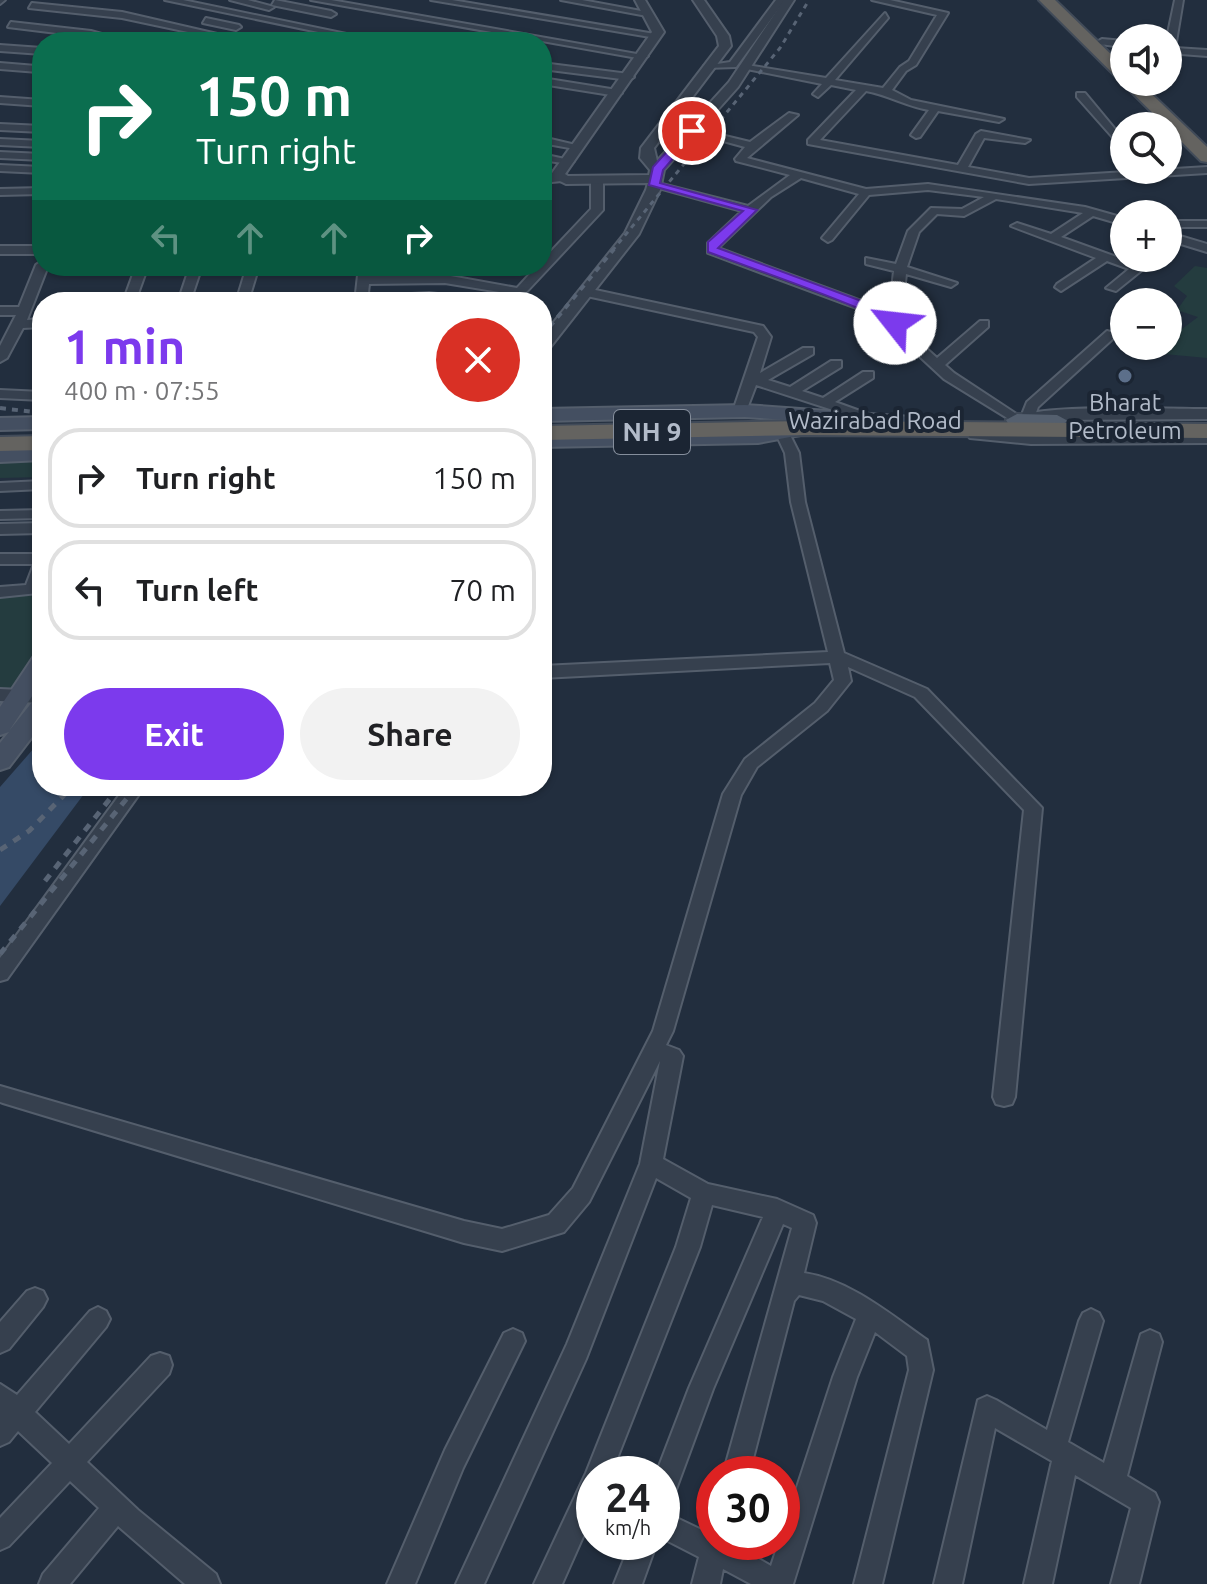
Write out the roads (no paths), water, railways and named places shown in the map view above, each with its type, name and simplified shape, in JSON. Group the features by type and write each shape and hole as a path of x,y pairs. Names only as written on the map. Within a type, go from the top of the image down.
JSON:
{"highway":[{"path":"1046,0 1110,62"},
{"path":"1058,0 1110,50"},
{"path":"1144,96 1207,157"},
{"path":"1158,96 1207,143"},
{"name":"NH 9","path":"1057,421 1207,421"},
{"name":"Wazirabad Road","path":"552,423 770,425 955,432"},
{"name":"Wazirabad Road","path":"552,433 770,425 1021,423"},
{"name":"NH 9","path":"955,432 1021,423 1207,431"},
{"path":"0,433 32,432"},
{"path":"0,444 32,443"}],"main road":[{"path":"552,415 770,425"},
{"path":"552,440 770,425 882,421 912,423"},
{"name":"NH 9","path":"1021,423 1057,421"},
{"path":"0,424 32,423"},
{"path":"0,456 32,454"},
{"path":"0,726 26,698"},
{"path":"0,761 26,698"}],"street":[{"path":"61,0 129,4 236,27"},
{"path":"169,0 329,32"},
{"path":"234,0 275,3 388,25"},
{"path":"315,0 479,32"},
{"path":"377,0 550,30 646,30"},
{"path":"435,0 646,30"},
{"path":"498,0 646,30"},
{"path":"565,0 580,1 646,30"},
{"path":"624,0 646,30"},
{"path":"655,178 647,158 648,148 725,42 698,0"},
{"path":"766,0 761,9 770,15"},
{"path":"709,66 733,65 781,0"},
{"path":"552,334 632,234 655,178 747,68 789,0"},
{"path":"876,0 943,15 930,30 913,63 903,69 885,92"},
{"path":"1174,24 1179,0"},
{"path":"550,30 580,1"},
{"path":"0,36 35,3 122,15 189,32"},
{"path":"228,32 275,3"},
{"path":"21,16 98,22 144,32"},
{"path":"818,94 885,16"},
{"path":"11,25 73,32"},
{"path":"552,42 646,30"},
{"path":"558,179 557,174 569,161 575,146 629,77 646,30"},
{"path":"0,36 32,39"},
{"path":"1102,42 1110,43"},
{"path":"0,48 32,50"},
{"path":"1182,51 1207,53"},
{"path":"0,57 32,62"},
{"path":"0,66 32,69"},
{"path":"552,67 629,77"},
{"path":"747,68 885,92 902,102 999,119"},
{"path":"0,76 32,77"},
{"path":"552,83 617,93"},
{"path":"0,88 32,90"},
{"path":"863,88 812,142 1029,181 1110,174"},
{"path":"1081,95 1110,130"},
{"path":"0,100 32,102"},
{"path":"916,135 935,108"},
{"path":"0,112 32,114"},
{"path":"793,115 740,159 866,192 928,187 996,195 1110,218"},
{"path":"0,127 32,129"},
{"path":"692,131 752,146"},
{"path":"961,170 981,134 1025,140"},
{"path":"0,142 32,144"},
{"path":"552,142 575,146"},
{"path":"0,155 32,157"},
{"path":"552,158 569,161"},
{"path":"0,168 32,170"},
{"path":"1182,171 1207,170"},
{"path":"798,175 751,210 712,245 712,250 879,312 895,323 937,365 1021,423 1032,405 1110,336"},
{"path":"552,179 655,178 751,210"},
{"path":"552,258 597,210 599,181"},
{"path":"0,192 32,191"},
{"path":"828,238 866,192"},
{"path":"895,323 901,268 917,226 931,211 964,213 996,195"},
{"path":"1052,238 1092,212"},
{"path":"1182,224 1207,224"},
{"path":"1017,226 1110,259"},
{"path":"1182,241 1207,248"},
{"path":"0,250 32,250"},
{"path":"1061,287 1105,257"},
{"path":"870,261 951,283"},
{"path":"1112,288 1132,272"},
{"path":"0,358 38,276"},
{"path":"362,292 364,276"},
{"path":"520,292 535,276"},
{"path":"364,280 454,279 498,292"},
{"path":"3,1094 464,1232 502,1240 556,1224 581,1195 663,1031 732,794 751,763 821,707 843,681 798,502 792,453 770,425 754,380 765,337 758,329 586,292"},
{"path":"0,311 19,322 32,323"},
{"path":"0,331 19,322"},
{"path":"937,365 984,324"},
{"path":"754,380 808,351"},
{"path":"791,392 836,364"},
{"path":"824,403 868,375"},
{"path":"754,380 882,421"},
{"path":"0,394 32,396"},
{"name":"Wazirabad Road","path":"1021,423 1052,415 1207,414"},
{"name":"Wazirabad Road","path":"955,432 1031,439 1207,438"},
{"path":"0,487 32,485"},
{"path":"0,515 32,514"},
{"path":"0,529 32,528"},
{"path":"0,559 32,560"},
{"path":"0,592 32,589"},
{"path":"552,671 839,657 921,693 1033,808 1004,1097"},
{"path":"0,973 129,796"},
{"path":"470,1584 583,1337 651,1164 672,1056 653,1050"},
{"path":"651,1164 704,1193 777,1210 805,1223 741,1456"},
{"path":"605,1456 688,1247 704,1193"},
{"path":"676,1456 701,1388 777,1210"},
{"path":"788,1288 794,1283 817,1286 869,1315 918,1349 922,1359 868,1584"},
{"path":"0,1341 35,1299"},
{"path":"739,1560 779,1584 845,1377 869,1315"},
{"path":"0,1433 9,1405 98,1319"},
{"path":"1038,1584 1060,1451 1091,1321"},
{"path":"401,1584 454,1459 513,1341"},
{"path":"1112,1482 1150,1342"},
{"path":"0,1537 160,1365"},
{"path":"9,1405 117,1507 206,1584"},
{"path":"948,1584 987,1409 1146,1502 1125,1584"},
{"path":"62,1581 117,1507"},
{"path":"548,1584 576,1522"},
{"path":"628,1584 637,1560"},
{"path":"706,1584 712,1560"}],"water":[{"path":"32,750 32,796 82,796 0,906 0,787"}],"railway":[{"path":"612,251 780,48 809,0"},
{"path":"552,324 614,249"},
{"path":"0,408 32,412"},
{"path":"0,850 29,831 63,796"},
{"path":"45,881 112,796"},
{"path":"0,954 129,796"}],"place":[{"name":"Bharat Petroleum","path":"1125,376"}]}
